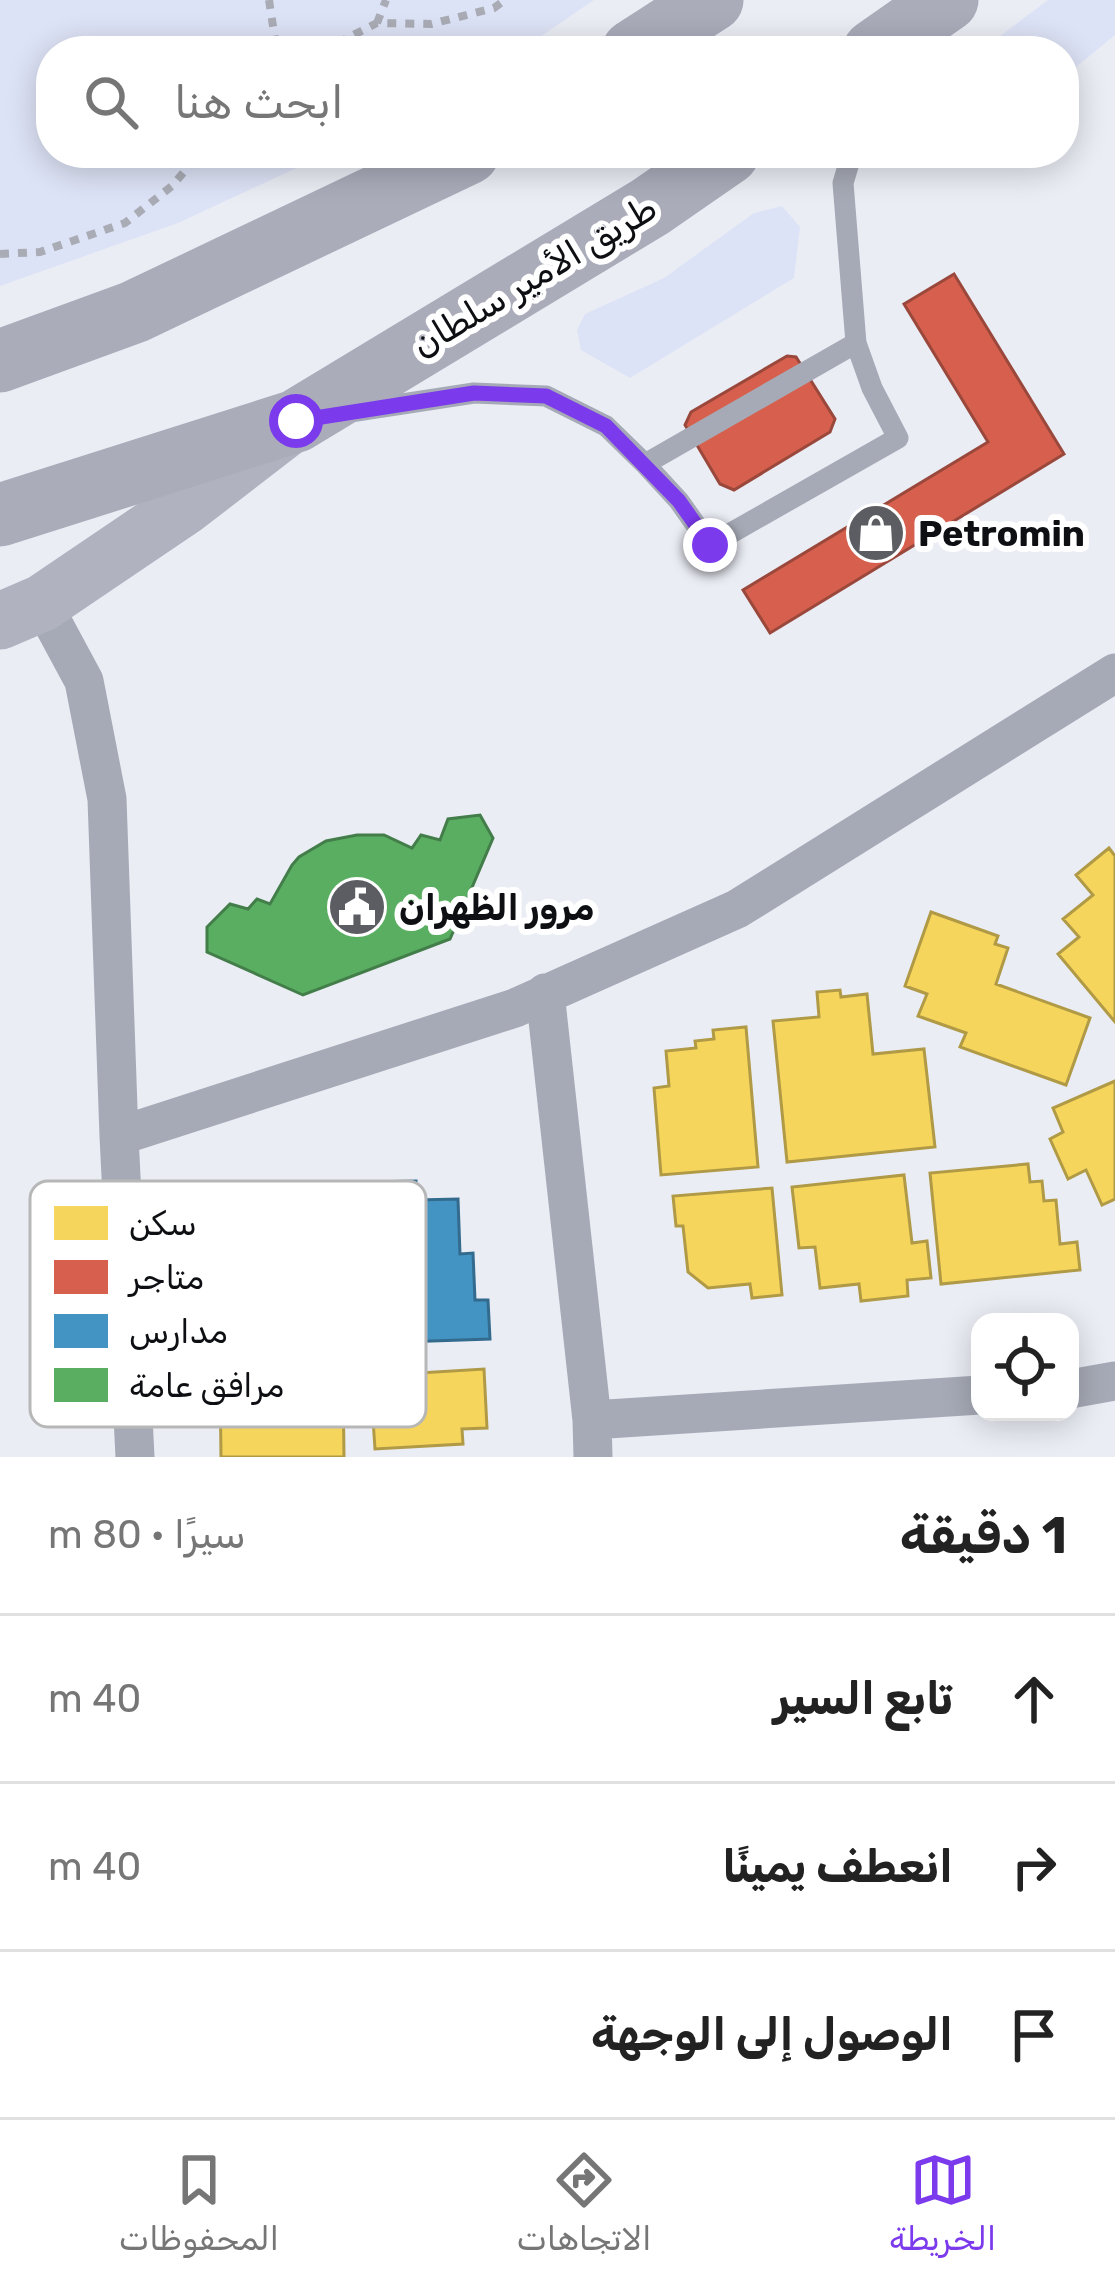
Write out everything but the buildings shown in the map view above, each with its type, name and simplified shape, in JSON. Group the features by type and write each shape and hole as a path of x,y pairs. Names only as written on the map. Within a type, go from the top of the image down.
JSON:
{"main road":[{"path":"656,36 712,0"},
{"path":"897,36 947,0"},
{"path":"0,362 134,311 436,168"},
{"name":"طريق الأمير سلطان","path":"0,514 296,421 650,207 706,168"}],"street":[{"path":"121,1181 107,799 84,681 21,612 184,507 296,421"},
{"path":"119,1136 515,1008 737,909 1115,674"},
{"path":"545,993 592,1438 971,1396"},
{"path":"1079,1388 1115,1382"},
{"path":"134,1427 135,1457"}],"lane":[{"path":"296,421 474,393 546,396 606,426 679,501 710,545 898,439 856,344 843,184 848,168"},
{"path":"645,464 856,344"}],"path":[{"path":"269,0 275,36"},
{"path":"377,23 386,0"},
{"path":"351,36 377,23 431,24 494,8 505,0"},
{"path":"0,254 40,252 125,223 172,186 185,168"}],"shaded area":[{"path":"0,0 594,0 541,36 36,36 36,168 297,168 178,223 0,286"},
{"path":"1048,0 1115,0 1115,35 1079,65 1079,36 1000,36"},
{"path":"782,206 800,227 794,278 630,378 581,350 577,330 585,314 664,278 754,213"}],"place":[{"name":"Petromin","path":"876,533"},
{"name":"مرور الظهران","path":"357,907"}],"route":[{"path":"296,421 474,393 546,396 606,426 679,501 710,545"}]}
